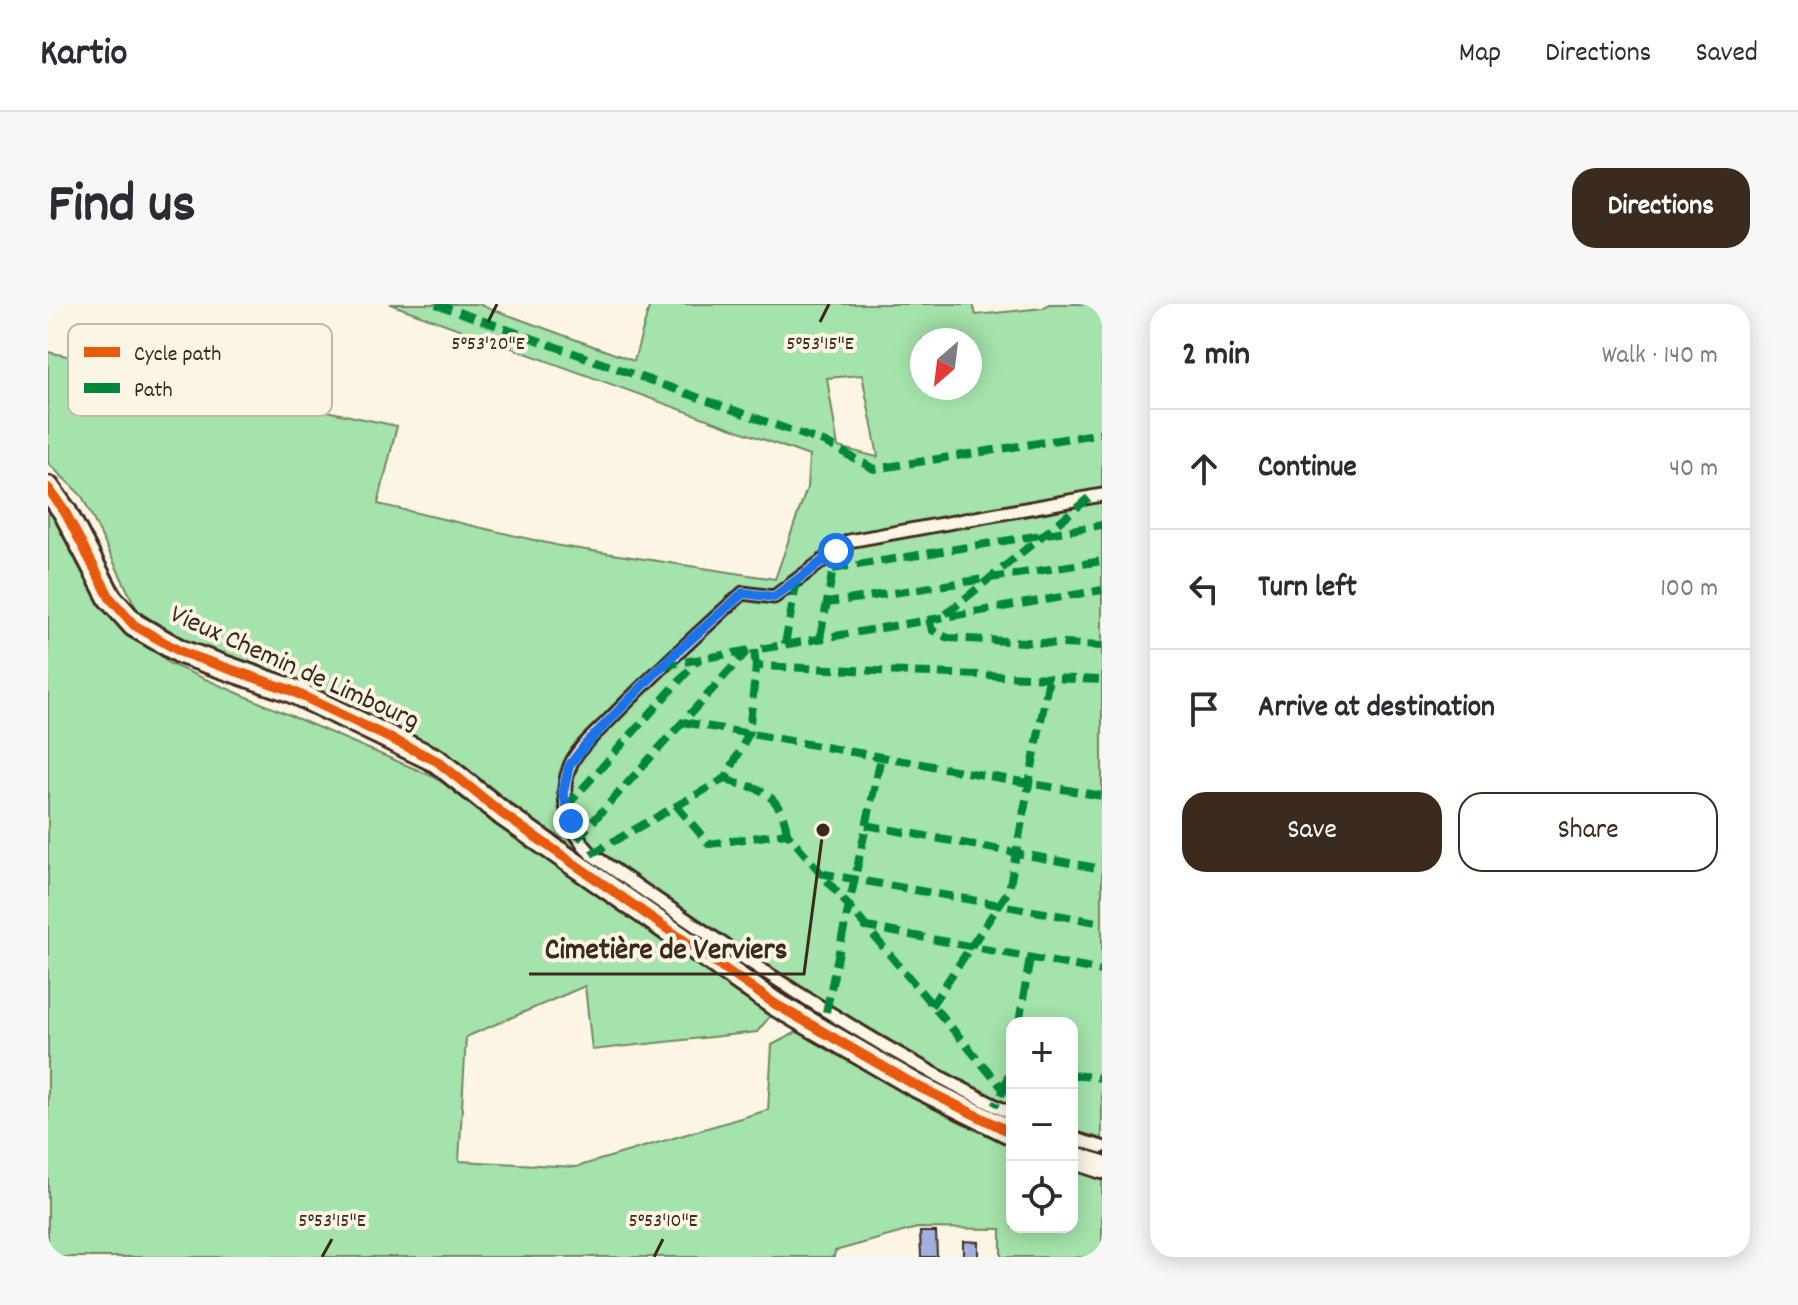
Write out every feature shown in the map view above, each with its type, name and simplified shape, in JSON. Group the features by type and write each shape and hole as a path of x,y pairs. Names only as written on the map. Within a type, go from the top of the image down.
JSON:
{"street":[{"name":"Vieux Chemin de Limbourg","path":"48,488 110,598 134,625 181,652 290,690 437,761 504,815 775,1004 915,1085 1006,1130"},
{"path":"1078,1159 1102,1167"}],"lane":[{"path":"1006,1111 917,1067 778,984 591,854 577,839 563,793 569,766 586,744 670,658 743,593 774,597 849,541 1102,495"},
{"path":"1078,1140 1102,1147"}],"green space":[{"path":"390,304 478,304 634,361 650,304 973,304 976,315 1043,308 1049,304 1102,304 1102,1159 1078,1151 1078,1017 1006,1017 1006,1121 917,1075 774,993 573,853 440,747 191,647 137,610 82,496 48,463 48,352 68,356 68,416 332,416 332,412 397,426 378,504 560,546 775,579 807,488 809,456","holes":["862,375 877,457 838,447 827,378"]},
{"path":"48,483 118,616 170,664 434,777 529,839 677,953 772,1014 757,1032 592,1050 585,986 466,1037 459,1161 576,1167 768,1110 772,1045 803,1029 1006,1138 1006,1233 1078,1233 1078,1168 1102,1176 1102,1257 1001,1257 1001,1229 917,1228 835,1251 834,1257 48,1257"}],"building":[{"path":"920,1232 936,1232 937,1257 921,1257"},
{"path":"963,1241 978,1242 978,1257 963,1257"}],"marked path":[{"path":"436,304 826,443 874,469 1102,433"},
{"path":"946,614 1090,497"},
{"path":"833,569 1102,525"},
{"path":"836,551 827,603 1102,561"},
{"path":"785,644 797,580"},
{"path":"756,666 754,650 1102,590"},
{"path":"820,637 827,603"},
{"path":"929,619 932,630 948,638 1102,646"},
{"path":"662,666 750,650"},
{"path":"577,839 747,651"},
{"path":"566,807 698,660"},
{"path":"591,854 726,778 749,733 756,666 1102,680"},
{"path":"931,1006 1009,890 1049,678"},
{"path":"683,722 1102,796"},
{"path":"826,1012 881,757"},
{"path":"726,778 771,797 780,810 787,833"},
{"path":"676,805 709,844 787,833 1004,1090 995,1106"},
{"path":"866,825 1102,869"},
{"path":"819,873 1102,923"},
{"path":"862,926 1102,971"},
{"path":"1020,1017 1030,958"},
{"path":"1078,1076 1102,1078"},
{"path":"1004,1090 1006,1082"}],"cycle path":[{"path":"48,488 65,512 110,598 134,625 181,652 290,690 437,761 504,815 775,1004 915,1085 1006,1130"}],"place":[{"name":"Cimetière de Verviers","path":"823,830"}],"route":[{"path":"571,821 563,793 569,766 586,744 670,658 743,593 774,597 836,551"}]}
